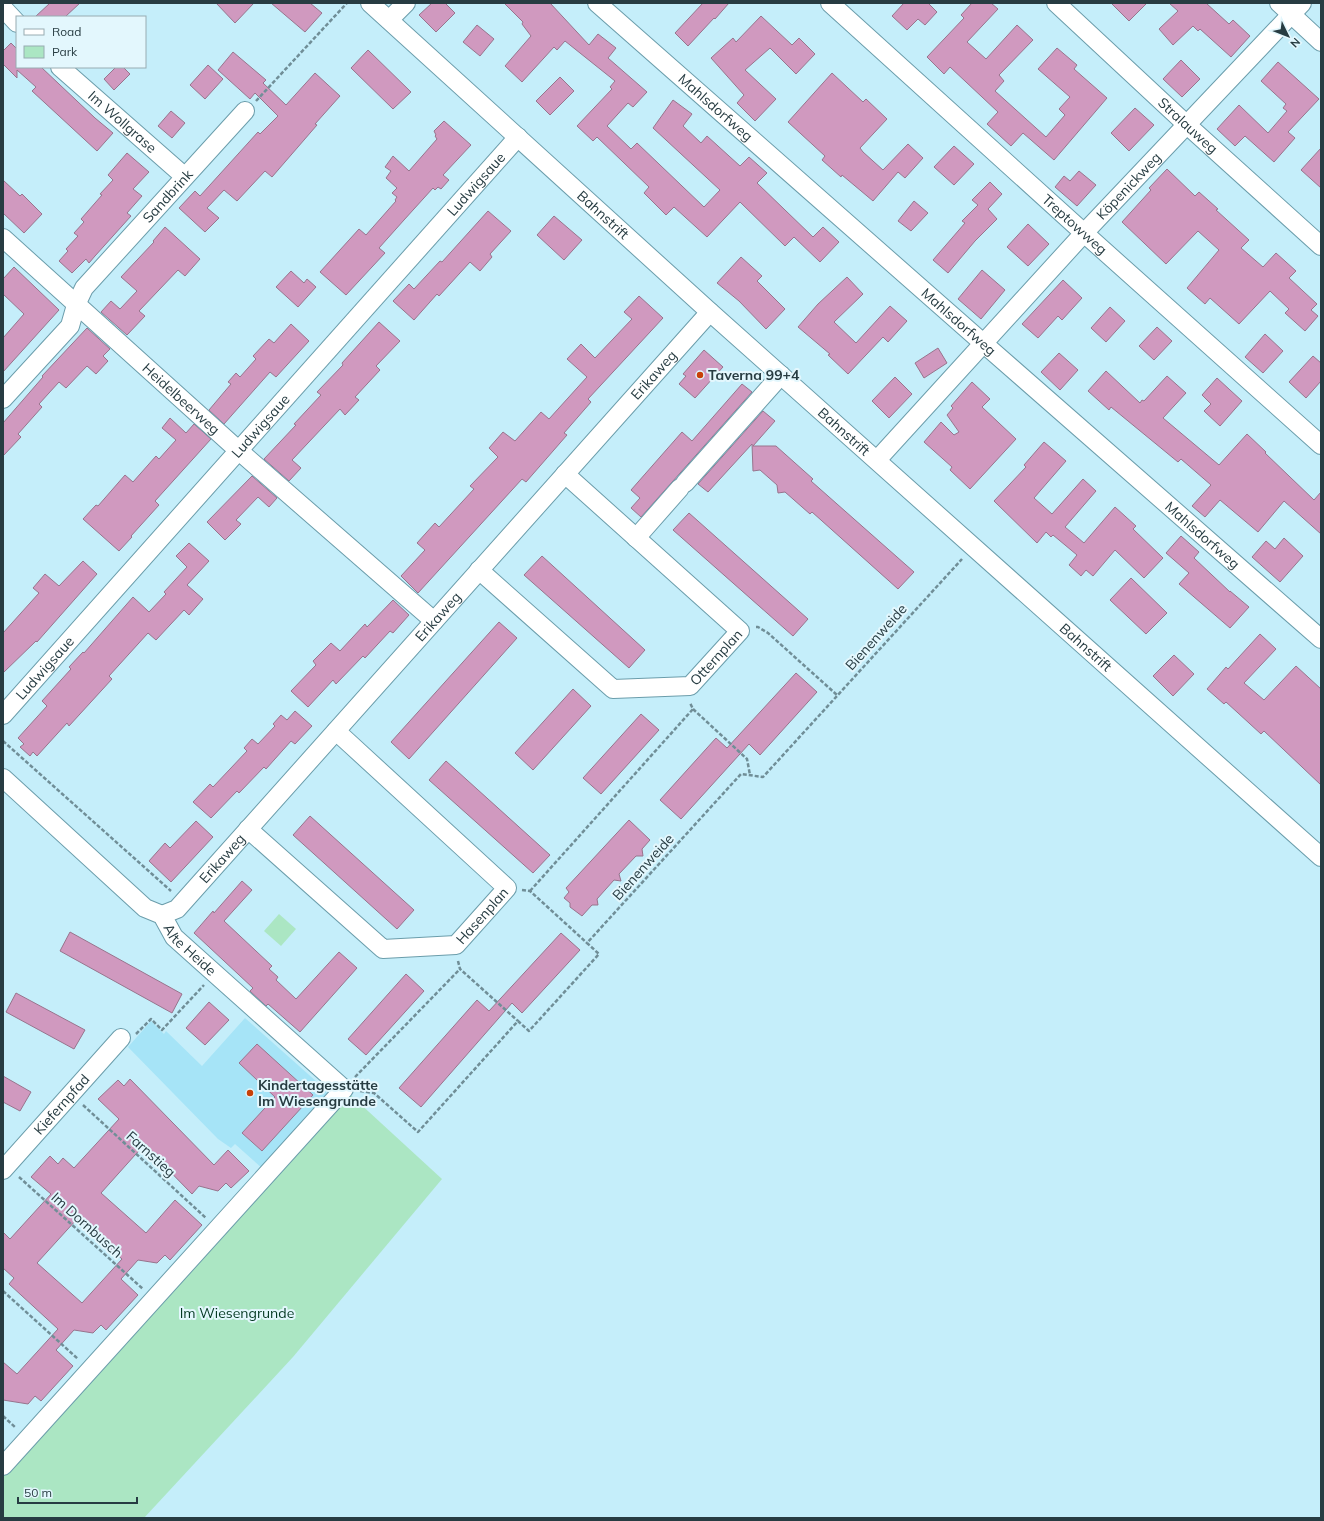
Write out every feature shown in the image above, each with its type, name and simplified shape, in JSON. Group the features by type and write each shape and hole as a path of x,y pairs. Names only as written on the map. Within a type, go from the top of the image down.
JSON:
{"street":[{"name":"Bahnstrift","path":"370,3 710,312 1321,857"},
{"path":"388,20 406,3"},
{"name":"Mahlsdorfweg","path":"597,3 1321,638"},
{"name":"Treptowweg","path":"830,3 1321,445"},
{"name":"Stralauweg","path":"1056,3 1186,124 1321,246"},
{"path":"1291,7 1321,42"},
{"name":"Köpenickweg","path":"877,460 1084,233 1186,124 1291,7"},
{"path":"3,8 16,22"},
{"name":"Im Wollgrase","path":"61,68 184,176"},
{"name":"Sandbrink","path":"3,399 70,326 76,305 84,288 184,176 245,111"},
{"name":"Ludwigsaue","path":"3,715 518,137"},
{"name":"Heidelbeerweg","path":"3,238 238,450 434,621"},
{"name":"Erikaweg","path":"162,915 177,909 710,312"},
{"path":"636,538 781,375"},
{"name":"Otternplan","path":"479,570 613,689 690,686 740,631 565,474"},
{"name":"Hasenplan","path":"248,829 383,949 456,945 507,888 336,731"},
{"name":"Alte Heide","path":"3,778 145,908 162,915 174,937 344,1089"},
{"name":"Kiefernpfad","path":"5,1168 121,1038"},
{"path":"3,1466 344,1089"}],"path":[{"path":"245,111 256,102 346,3"},
{"name":"Bienenweide","path":"587,943 741,774 762,777 973,547"},
{"path":"740,631 758,627 768,632 837,695"},
{"path":"680,687 693,709 747,758 750,776"},
{"path":"530,891 693,709"},
{"path":"3,741 183,902"},
{"path":"456,945 460,969 529,1031 600,954 530,891 507,888"},
{"path":"344,1089 460,969"},
{"path":"121,1038 127,1044 151,1019 162,1030 214,973"},
{"path":"344,1089 374,1093 418,1132 518,1021"},
{"name":"Farnstieg","path":"71,1094 217,1228"},
{"name":"Im Dornbusch","path":"5,1168 154,1300"},
{"path":"3,1292 90,1370"}],"shaded area":[{"name":"Kindertagesstätte Im Wiesengrunde","path":"245,1018 326,1090 327,1095 263,1169 235,1144 231,1148 218,1139 128,1047 151,1021 164,1034 166,1031 202,1066"}],"green space":[{"path":"279,914 296,929 281,946 264,931"},
{"name":"Im Wiesengrunde","path":"344,1089 442,1179 293,1357 144,1518 3,1518 3,1466"}],"building":[{"path":"50,3 80,3 66,16 36,16"},
{"path":"216,3 254,3 235,23"},
{"path":"271,3 310,3 322,13 305,32"},
{"path":"432,3 445,3 455,13 436,32 419,15"},
{"path":"504,3 550,3 589,45 598,34 616,48 608,58 647,92 633,107 628,103 607,126 631,149 637,143 704,207 720,190 653,128 673,100 692,114 683,126 701,143 707,136 740,166 749,157 767,173 757,183 813,237 823,227 839,242 820,262 794,237 785,246 740,202 707,237 674,207 666,215 644,193 649,187 597,137 593,141 577,126 612,89 610,87 615,81 565,41 557,50 554,47 522,82 505,66 531,36 522,24 523,22"},
{"path":"703,3 729,3 688,46 675,33"},
{"path":"904,3 928,3 937,12 925,25 918,19 907,30 892,16"},
{"path":"972,3 991,3 998,9 967,42 986,59 1017,25 1033,40 999,75 1004,81 995,91 1046,137 1065,115 1059,109 1070,97 1038,69 1057,48 1077,65 1074,69 1107,98 1054,160 1023,133 1011,146 987,124 998,112 950,67 944,74 927,57 964,18 961,15"},
{"path":"1111,3 1147,3 1129,21"},
{"path":"1169,3 1206,3 1229,24 1233,20 1250,36 1231,57 1200,29 1198,31 1193,26 1173,45 1159,29 1178,11"},
{"path":"761,16 792,45 799,38 815,54 796,74 770,48 745,70 776,99 755,121 737,103 744,95 711,58 733,38 736,42"},
{"path":"477,25 494,39 480,56 463,42"},
{"path":"11,43 16,48 16,68 42,68 113,133 97,151 32,91 36,87 17,70 17,78 3,64 3,51"},
{"path":"368,50 411,92 393,109 351,68"},
{"path":"233,52 266,80 263,83 286,105 315,73 340,96 272,177 265,171 237,201 224,190 207,208 219,218 205,232 179,208 195,191 200,196 258,132 260,134 278,116 255,93 250,99 218,70"},
{"path":"1181,60 1200,79 1182,97 1163,79"},
{"path":"1278,62 1319,99 1288,132 1295,138 1274,162 1245,136 1235,146 1217,129 1239,105 1268,133 1287,111 1283,108 1286,104 1261,81"},
{"path":"208,65 223,79 205,99 190,85"},
{"path":"115,68 124,68 130,74 114,90 104,79"},
{"path":"832,73 863,102 866,99 887,119 860,148 863,152 883,170 908,144 923,158 905,178 898,172 873,201 842,175 841,177 822,160 825,156 788,122"},
{"path":"560,77 574,91 550,115 536,101"},
{"path":"1135,108 1154,125 1129,151 1111,133"},
{"path":"171,111 185,123 172,138 158,126"},
{"path":"444,121 471,145 443,175 449,180 441,189 438,187 435,190 433,188 404,220 379,248 385,253 346,295 320,272 359,229 366,235 396,201 395,200 397,197 392,193 397,188 386,178 391,171 385,167 393,156 409,171 437,139 434,131"},
{"path":"954,146 974,164 954,185 934,167"},
{"path":"1321,148 1321,188 1301,170"},
{"path":"127,153 149,172 133,189 142,196 127,213 131,216 89,263 86,259 72,273 59,261 68,251 66,249 78,236 74,233 84,222 81,219 113,180 108,175"},
{"path":"1167,169 1195,196 1199,192 1218,209 1216,210 1249,240 1241,248 1263,267 1276,253 1296,271 1289,278 1317,304 1311,310 1318,316 1305,331 1285,313 1289,309 1270,291 1239,324 1210,298 1205,304 1187,288 1219,250 1198,231 1166,264 1122,222 1151,190 1149,188"},
{"path":"1079,171 1096,185 1077,206 1055,187 1064,176 1070,181"},
{"path":"3,180 20,196 22,194 42,214 24,233 3,213"},
{"path":"990,182 1002,194 988,209 997,219 975,241 948,273 933,260 965,223 962,221 978,205 972,200"},
{"path":"914,201 928,213 911,231 898,221"},
{"path":"488,211 511,231 490,254 492,257 480,271 470,262 439,296 437,294 414,320 393,301 409,284 414,289 440,261 442,262"},
{"path":"554,216 582,240 564,260 537,235"},
{"path":"1028,224 1049,244 1028,266 1007,247"},
{"path":"165,227 200,259 185,276 178,270 139,311 145,316 127,335 101,312 111,301 120,309 137,291 121,277 154,242 153,241"},
{"path":"741,257 762,276 757,281 785,309 766,329 739,301 717,283"},
{"path":"14,267 59,310 3,372 3,338 24,314 3,294 3,279"},
{"path":"982,270 1005,290 981,319 958,299"},
{"path":"291,271 304,283 307,279 316,287 298,307 276,287"},
{"path":"847,277 863,294 834,322 856,343 890,306 907,321 888,342 883,337 848,374 828,355 830,354 798,327 818,304"},
{"path":"1063,280 1082,298 1062,320 1058,316 1038,338 1022,324"},
{"path":"639,296 663,318 588,399 591,402 564,433 567,435 526,482 522,479 418,593 401,576 425,550 417,543 435,523 439,527 474,489 470,486 498,457 489,448 503,432 515,441 541,412 549,419 587,377 567,359 581,344 595,358 632,319 624,312"},
{"path":"1110,307 1125,321 1106,342 1091,328"},
{"path":"379,322 400,341 376,366 380,370 355,397 359,400 345,415 340,409 292,460 301,468 289,481 264,459 296,425 294,424 321,395 317,392 343,365 342,363"},
{"path":"291,324 309,341 276,377 270,372 224,424 209,410 231,384 228,382 236,373 240,377 256,359 253,356 269,339 274,343"},
{"path":"1157,327 1172,341 1154,360 1139,346"},
{"path":"87,328 110,349 103,356 108,361 96,374 87,366 66,388 59,382 39,404 42,407 18,434 21,437 3,456 3,423 43,377 42,376"},
{"path":"1265,334 1283,351 1263,373 1245,357"},
{"path":"938,348 947,363 924,378 915,363"},
{"name":"Taverna 99+4","path":"704,350 723,367 695,398 679,384 686,376 683,374"},
{"path":"1059,353 1078,370 1060,390 1041,372"},
{"path":"1313,356 1321,363 1321,381 1306,398 1289,382"},
{"path":"1106,371 1140,403 1142,400 1144,401 1167,376 1186,393 1163,418 1219,465 1247,434 1314,500 1321,492 1321,534 1284,501 1258,532 1220,500 1205,517 1192,506 1211,485 1181,459 1178,462 1111,407 1109,410 1088,391"},
{"path":"895,377 912,394 889,418 872,401"},
{"path":"1217,378 1242,401 1220,426 1204,411 1211,404 1202,395"},
{"path":"972,382 990,399 982,407 1016,439 970,489 950,470 952,467 924,442 941,422 954,435 959,432 947,415 953,408 951,406"},
{"path":"742,384 752,392 641,517 631,508 640,498 631,490 682,432 692,441"},
{"path":"763,411 775,421 753,446 776,446 813,479 811,481 914,572 898,589 812,512 810,514 785,492 778,493 777,485 760,470 753,471 752,444 708,492 698,484"},
{"path":"170,418 186,433 194,424 211,439 155,501 159,505 119,551 83,519 96,505 98,506 125,475 133,482 156,456 159,459 176,440 162,428"},
{"path":"1044,442 1066,461 1034,498 1052,514 1083,479 1096,491 1065,527 1084,543 1115,507 1136,526 1133,529 1163,558 1144,578 1115,550 1093,576 1086,570 1081,576 1069,565 1077,555 1053,535 1051,537 1046,532 1037,543 994,501 1026,467 1024,465"},
{"path":"252,476 277,498 269,507 258,497 236,520 241,524 225,540 207,522"},
{"path":"689,513 808,619 793,636 673,530"},
{"path":"1181,536 1199,552 1194,558 1230,592 1249,607 1230,628 1179,584 1189,573 1166,553"},
{"path":"1284,538 1303,556 1280,582 1252,557 1266,541 1275,549"},
{"path":"189,543 209,561 187,585 203,599 189,615 184,610 156,640 148,633 109,676 112,679 69,726 67,723 37,756 33,752 30,756 20,747 24,744 18,738 47,706 42,701 71,669 69,667 83,652 84,653 133,597 149,612 166,594 164,592 187,567 176,556"},
{"path":"542,556 645,650 629,668 524,575"},
{"path":"83,561 97,574 37,642 36,641 3,673 3,633 39,593 33,588 45,574 59,586"},
{"path":"1131,578 1167,613 1146,634 1110,600"},
{"path":"393,600 409,615 393,633 390,631 365,658 363,656 336,684 333,680 308,707 291,691 316,665 313,661 331,643 340,651 365,624 367,627"},
{"path":"499,622 517,638 409,759 391,742"},
{"path":"1260,634 1276,649 1244,683 1264,700 1296,666 1321,689 1321,785 1264,731 1261,734 1226,702 1224,704 1207,689 1226,667 1228,669"},
{"path":"1174,655 1194,674 1173,696 1153,676"},
{"path":"796,673 817,692 760,755 749,744 681,819 660,800 716,738 727,748"},
{"path":"573,689 591,706 533,770 515,753"},
{"path":"295,711 312,726 295,744 291,741 266,769 264,767 239,793 237,791 211,818 193,802 210,784 213,787 247,751 244,748 252,739 258,744 275,726 273,724 281,715 287,720"},
{"path":"641,714 659,730 601,794 583,778"},
{"path":"446,761 550,855 533,873 429,780"},
{"path":"310,816 414,910 397,929 293,835"},
{"path":"629,820 650,840 642,849 643,856 636,856 619,874 621,881 614,880 597,899 598,905 592,905 582,916 570,907 570,903 564,898 569,892 566,888"},
{"path":"196,821 213,837 171,882 149,861 165,843 170,848"},
{"path":"242,881 252,890 224,921 272,966 269,969 278,977 276,980 296,999 339,952 357,968 300,1032 268,1004 266,1006 250,991 253,988 194,933"},
{"path":"70,932 182,994 172,1013 60,951"},
{"path":"561,933 580,950 522,1013 512,1003 421,1107 399,1088 477,1000 489,1011"},
{"path":"406,974 424,991 366,1055 348,1039"},
{"path":"16,993 85,1030 74,1049 6,1012"},
{"path":"209,1002 229,1020 205,1045 186,1028"},
{"path":"257,1044 313,1095 262,1151 242,1133 275,1097 239,1063"},
{"path":"3,1076 31,1092 20,1111 3,1102"},
{"path":"130,1079 214,1165 228,1150 249,1171 231,1188 226,1183 218,1191 199,1186 192,1194 144,1145 101,1193 146,1233 175,1200 202,1225 170,1260 165,1255 157,1263 138,1260 121,1279 138,1295 106,1330 101,1325 93,1333 74,1330 56,1350 73,1366 41,1401 35,1396 28,1404 3,1400 3,1362 17,1374 58,1329 9,1284 14,1278 3,1268 3,1232 10,1239 51,1194 31,1177 50,1156 58,1164 63,1158 74,1168 119,1119 98,1099 118,1080 124,1086","holes":["77,1219 122,1259 82,1303 37,1263"]}],"place":[{"name":"Taverna 99+4","path":"700,375"},
{"name":"Kindertagesstätte Im Wiesengrunde","path":"250,1093"}]}
